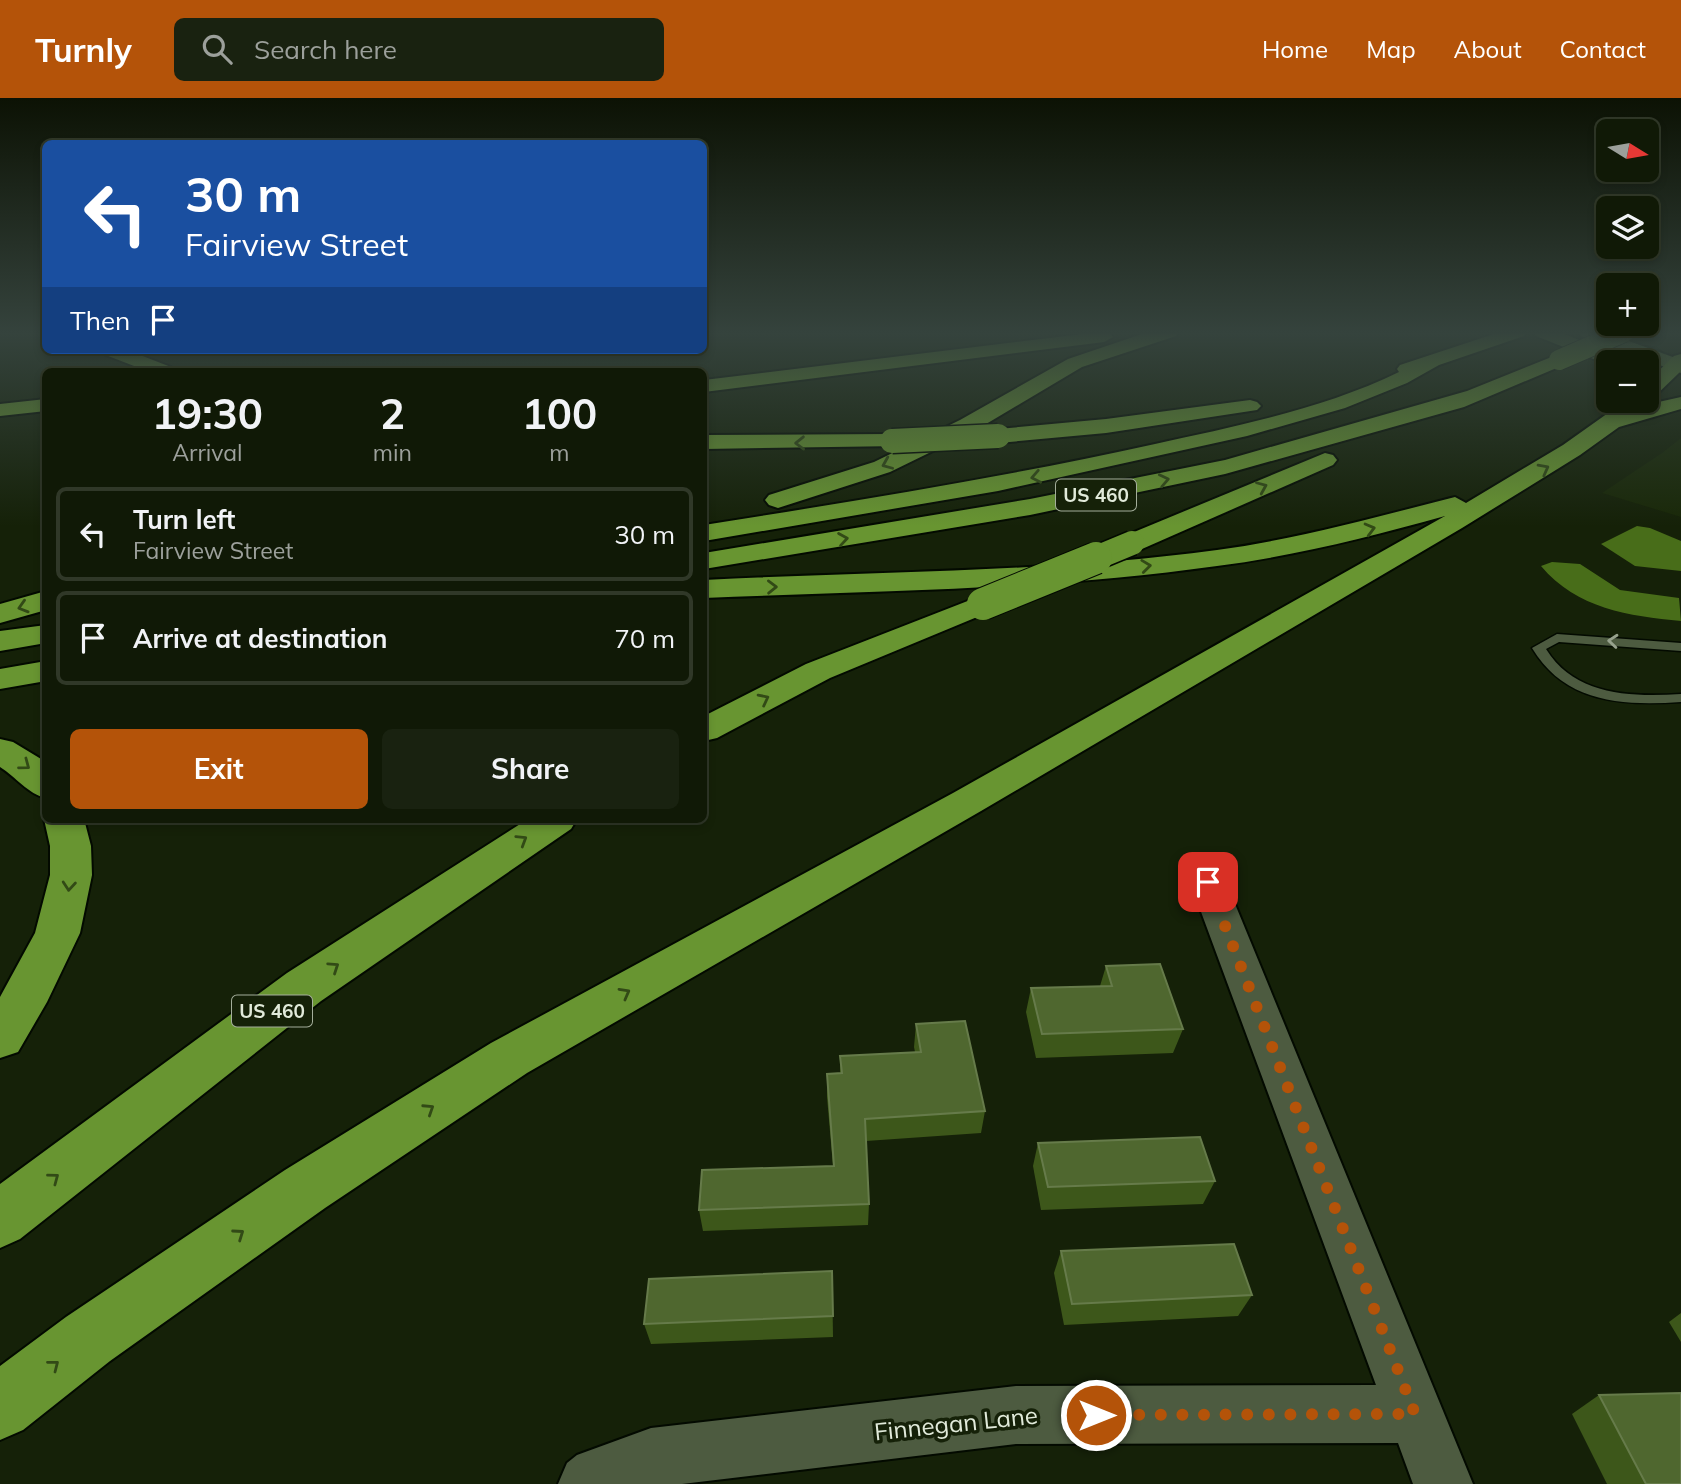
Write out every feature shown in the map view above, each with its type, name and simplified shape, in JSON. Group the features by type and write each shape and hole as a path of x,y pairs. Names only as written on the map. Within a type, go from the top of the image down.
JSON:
{"highway":[{"path":"707,520 827,486 882,467 968,425 1017,397"},
{"path":"707,442 892,441 998,436 1106,426 1264,403 1290,397"},
{"name":"US 460","path":"707,533 996,485 1202,440 1352,397"},
{"name":"US 460","path":"707,560 1105,493 1228,466 1348,434 1471,397"},
{"name":"US 460","path":"707,728 818,671 1132,543 1474,397"},
{"path":"1615,421 1635,418 1661,405 1681,403"},
{"path":"0,410 42,405"},
{"path":"0,1407 88,1339 293,1196 509,1058 967,802 1441,529 1556,462 1624,413"},
{"path":"707,589 976,580 1122,569 1208,559 1367,530 1501,492"},
{"path":"0,614 42,601"},
{"path":"0,641 42,635"},
{"path":"0,679 42,672"},
{"path":"0,750 27,766 42,782"},
{"path":"0,1037 41,969 67,903 72,850 65,823"},
{"name":"US 460","path":"0,1219 304,986 550,823"}],"street":[{"path":"1208,882 1443,1484"},
{"name":"Finnegan Lane","path":"588,1484 597,1476 651,1458 1016,1415 1415,1414"}],"lane":[{"path":"1681,647 1557,638 1539,648 1545,664 1560,677 1586,689 1618,698 1681,698"}],"shaded area":[{"path":"1681,438 1681,517 1602,493 1662,453"},
{"path":"1637,526 1650,528 1681,541 1681,571 1635,566 1601,544"},
{"path":"1552,562 1580,564 1620,590 1679,598 1681,621 1623,613 1587,601 1555,581 1541,566"}],"building":[{"path":"1160,964 1183,1029 1042,1034 1031,988 1112,986 1106,966"},
{"path":"965,1021 985,1111 865,1119 869,1204 699,1210 702,1170 834,1166 827,1074 842,1073 840,1056 921,1052 916,1024"},
{"path":"1200,1137 1215,1181 1048,1187 1038,1143"},
{"path":"1234,1244 1252,1295 1072,1304 1061,1251"},
{"path":"832,1271 833,1316 644,1324 649,1279"},
{"path":"1681,1393 1681,1484 1646,1484 1599,1395"}],"route":[{"path":"1096,1415 1415,1414 1208,882"}]}
